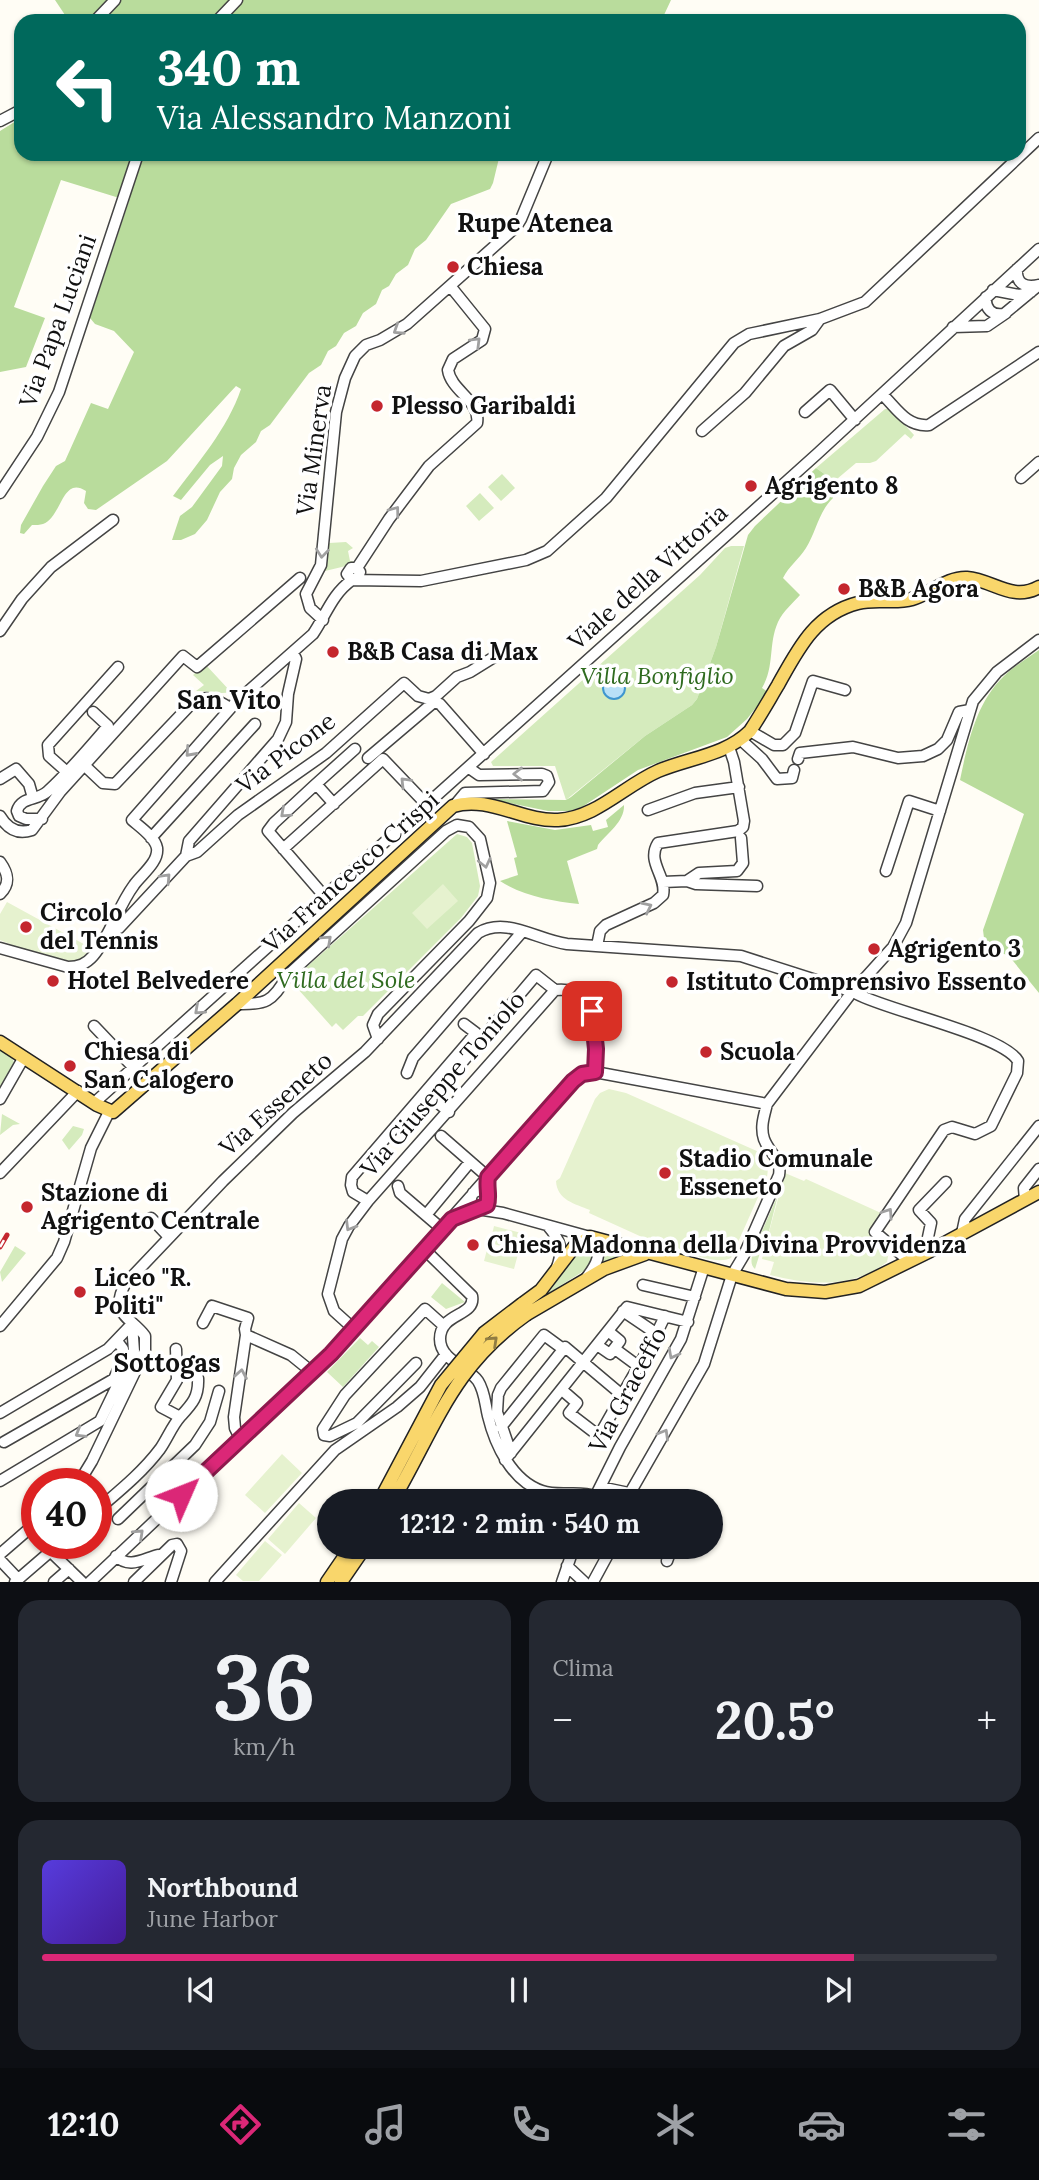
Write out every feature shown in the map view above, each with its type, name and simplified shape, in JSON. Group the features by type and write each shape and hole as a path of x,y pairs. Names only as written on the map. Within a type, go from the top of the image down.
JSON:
{"main road":[{"path":"740,739 805,638 821,622 840,610 864,602 914,599 963,578 1013,593 1027,592 1039,587"},
{"name":"Via Francesco Crispi","path":"109,1112 119,1108 237,1004 447,809 455,805 476,803 540,818 569,819 589,813 623,790 657,772 740,739"},
{"path":"0,1042 109,1112"},
{"path":"399,1489 458,1381 493,1340 525,1309 574,1247 593,1238 786,1289 825,1292 859,1286 1039,1192"},
{"path":"386,1489 441,1385 484,1333 525,1309 630,1257 649,1253"},
{"path":"327,1581 343,1559"},
{"path":"341,1581 357,1559"}],"street":[{"path":"101,14 114,0"},
{"path":"224,14 237,0"},
{"path":"1026,150 1039,138"},
{"name":"Via Papa Luciani","path":"0,493 37,437 59,392 136,161"},
{"name":"Via Minerva","path":"323,620 308,604 306,594 321,565 337,412 348,371 361,349 407,324 516,227 545,161"},
{"path":"354,574 377,580 421,581 526,560 547,551 606,498 734,343 756,332 820,319 854,308 876,294 1015,161"},
{"name":"Viale della Vittoria","path":"94,1103 883,395 1039,249"},
{"path":"1017,269 1016,276 1022,284 1035,289"},
{"path":"0,947 68,967 76,967 92,957 110,932 111,921 133,886 156,857 156,845 132,820 233,705 313,634 337,592 354,574 389,519 429,466 477,423 476,410 451,381 448,370 453,359 482,340 485,329 451,287"},
{"path":"1007,312 1000,315 990,312 986,306 989,293 1019,295 1035,289"},
{"path":"953,327 987,326 1035,289"},
{"path":"702,431 745,393 784,346 812,330 820,319"},
{"path":"883,395 908,421 929,425 1039,352"},
{"path":"805,412 830,390 855,420"},
{"path":"1021,478 1039,462"},
{"path":"0,631 22,599 51,566 114,520"},
{"path":"0,816 9,828 22,832 32,830 60,792 183,656 197,667 300,578"},
{"path":"634,1489 704,1364 732,1275 744,1255 780,1172 780,1162 764,1137 762,1121 767,1104 852,992 893,947 902,932 970,710 982,688 997,672 1039,640"},
{"path":"186,856 189,841 278,739 288,709 288,694 296,659 293,653"},
{"name":"Via Picone","path":"110,932 119,928 186,856 197,852 238,815 326,753 404,682 418,696 429,699 457,677 499,654"},
{"path":"67,772 49,756 48,746 118,667"},
{"path":"740,739 783,745 795,733 813,681 845,690"},
{"path":"85,766 103,783 115,784 193,702 212,698 233,705"},
{"path":"368,758 434,702 440,704 484,754"},
{"path":"740,739 762,759 777,779 792,778 800,753 853,747 898,758 928,754 947,740 960,712 970,710"},
{"path":"42,819 26,819 18,814 19,805 46,793 108,726 93,712"},
{"path":"151,838 255,724"},
{"path":"597,946 600,931 606,925 660,900 665,890 654,861 658,843 741,830 744,821 738,787 740,739"},
{"path":"324,897 268,831 355,749"},
{"path":"283,849 383,759 427,805"},
{"path":"455,805 465,793 543,791 550,782 542,774 479,775 469,768"},
{"path":"0,779 16,769 29,784 33,798"},
{"path":"316,785 334,804"},
{"path":"648,810 687,795 738,787"},
{"path":"886,871 908,801 940,811"},
{"path":"237,1004 257,1005 270,999 287,976 446,831 457,825 469,827 480,839 490,883 487,898 469,921 378,1014 373,1025 378,1039"},
{"path":"687,881 699,873 739,870 743,863 741,838"},
{"path":"0,862 8,877 7,885 0,894"},
{"path":"663,882 757,886"},
{"name":"Via Esseneto","path":"88,1468 145,1351 145,1336 123,1314 120,1301 123,1287 293,1113 378,1039 478,933 499,926 557,942 741,956 951,1026 1007,1049 1018,1061 1017,1073 992,1126 975,1134 952,1127 944,1130 874,1232 909,1261"},
{"path":"407,1073 412,1058 523,932"},
{"name":"Via Giuseppe Toniolo","path":"355,1330 334,1311 328,1294 342,1239 353,1220 449,1112 555,989 536,975 432,1098 449,1112"},
{"path":"555,989 573,990 583,996 590,1005 595,1034 595,1072"},
{"path":"369,1201 353,1192 352,1177 476,1033 464,1024"},
{"path":"94,1026 134,1068"},
{"path":"484,1036 501,1051"},
{"path":"0,1099 24,1057"},
{"path":"586,1279 598,1259 599,1252 593,1238 503,1213 478,1209 471,1204 480,1194 488,1177 573,1081 582,1074 595,1072 767,1104"},
{"path":"0,1173 78,1091"},
{"path":"0,1326 61,1251 91,1148 109,1112"},
{"path":"962,1233 965,1219 1039,1126"},
{"path":"441,1136 488,1177"},
{"path":"426,1215 470,1162"},
{"path":"1025,1200 1024,1188 1039,1169"},
{"path":"930,1251 927,1242 931,1223 919,1210 946,1182"},
{"path":"398,1186 400,1193 442,1229"},
{"path":"452,1219 487,1205 480,1194"},
{"path":"480,1194 503,1213"},
{"path":"90,1581 355,1330 442,1229 480,1194"},
{"path":"151,1218 169,1237"},
{"path":"548,1226 558,1238 561,1248 561,1257 555,1272"},
{"path":"425,1250 473,1299 470,1308 451,1318 444,1326 440,1340 446,1354 472,1374 480,1384 498,1448 508,1456"},
{"name":"Via Graceffo","path":"599,1489 671,1359 688,1322 704,1267"},
{"name":"Via Graceffo","path":"643,1285 695,1297"},
{"path":"203,1323 212,1306 248,1318 234,1417 235,1428 241,1440"},
{"path":"416,1363 357,1423 330,1436 324,1435 323,1429 345,1395 425,1309 444,1326"},
{"path":"625,1309 665,1315 688,1322"},
{"path":"508,1456 625,1309"},
{"path":"625,1309 657,1334"},
{"path":"562,1390 577,1403 569,1413 600,1436 665,1315"},
{"path":"0,1413 108,1349 132,1324"},
{"path":"0,1481 100,1421 134,1351 132,1324"},
{"path":"597,1345 610,1354 615,1349 620,1341 608,1331"},
{"path":"246,1335 292,1355 312,1372"},
{"path":"538,1489 519,1475 508,1456 496,1407 501,1388 544,1335 559,1346"},
{"path":"4,1442 114,1379 124,1359 123,1349 117,1341"},
{"path":"502,1427 565,1348 622,1395"},
{"path":"176,1349 177,1380 162,1407 210,1422"},
{"path":"615,1349 638,1366"},
{"path":"215,1581 335,1450 397,1407 419,1387 446,1354"},
{"path":"112,1498 160,1450 194,1400 198,1378"},
{"path":"118,1519 195,1445 210,1422 219,1391"},
{"path":"387,1394 397,1407"},
{"path":"0,1554 21,1536"},
{"path":"134,1581 172,1545 177,1544 181,1549 171,1581"},
{"path":"116,1556 129,1563 161,1555"},
{"path":"0,1560 16,1580 41,1559"},
{"path":"63,1559 82,1581"},
{"path":"562,1581 570,1559"},
{"path":"593,1581 605,1559"},
{"path":"567,1566 584,1581"},
{"path":"54,1581 69,1569"}],"green space":[{"path":"55,0 671,0 664,14 64,14"},
{"path":"14,122 14,161 498,161 490,189 451,204 426,240 415,249 408,265 382,290 376,304 363,313 356,326 344,333 336,346 328,351 321,365 309,373 270,425 261,431 256,442 241,455 232,479 220,492 207,520 195,534 181,540 172,540 180,516 192,507 222,466 223,456 210,465 181,500 173,496 228,418 241,389 236,386 167,461 96,510 88,509 84,503 86,491 72,488 49,520 43,524 32,525 24,534 20,533 21,525 56,466 65,461 91,403 108,409 134,352 114,331 95,324 90,318 129,201 61,180 14,307 45,318 26,367 0,372 0,131"},
{"path":"885,409 890,409 914,435 911,439 905,434 876,461 856,463 837,479 833,480 816,468"},
{"path":"816,468 833,480 833,498 824,509 806,548 783,578 800,595 778,622 769,671 762,688 768,692 747,719 727,737 638,770 582,807 569,811 548,811 489,799 566,800 645,736 692,705 697,699 716,647 748,535"},
{"path":"502,474 515,488 501,501 488,487"},
{"path":"480,493 494,508 479,521 466,506"},
{"path":"346,542 353,548 348,551 350,561 354,561 346,566 325,571 329,543"},
{"name":"Villa Bonfiglio","path":"744,546 716,647 697,699 692,705 645,736 566,800 555,766 493,766 491,762 700,575 725,548"},
{"path":"1039,650 1039,993 1009,956 985,946 983,930 1024,814 960,780 974,724 986,698 1008,672"},
{"path":"205,664 231,692 196,691 204,685 193,675"},
{"path":"624,805 619,822 597,849 567,861 579,904 538,897 500,881 518,875 514,858 517,857 507,821 555,830 591,825 593,831 608,827 606,820"},
{"name":"Villa del Sole","path":"457,834 467,837 472,843 480,886 478,896 461,918 363,1016 358,1016 343,1030 336,1023 332,1027 297,988 293,979"},
{"path":"443,884 458,901 427,929 412,913"},
{"name":"Circolo del Tennis","path":"7,902 91,948 81,959 74,962 0,940 0,914"},
{"path":"0,1049 14,1062 0,1087"},
{"name":"Stadio Comunale Esseneto","path":"609,1089 626,1093 759,1152 764,1157 767,1177 731,1258 704,1258 656,1238 653,1242 589,1213 590,1210 573,1203 560,1193 556,1181 560,1178 595,1099"},
{"path":"2,1114 20,1124 13,1125 0,1135"},
{"path":"73,1126 84,1129 69,1150 62,1140"},
{"path":"785,1173 804,1181 806,1179 881,1213 869,1232 889,1251 887,1262 874,1271 845,1281 800,1281 770,1275 774,1262 762,1259 763,1254 760,1253 763,1243 766,1243"},
{"path":"778,1195 766,1243 763,1243 755,1269 752,1262 754,1249"},
{"path":"494,1226 525,1234 521,1251 490,1243"},
{"path":"585,1244 591,1244 595,1255 587,1269 523,1309 551,1289 567,1263"},
{"path":"15,1246 26,1253 2,1282 0,1272"},
{"path":"488,1246 518,1254 514,1269 484,1261"},
{"path":"601,1246 630,1254 598,1268"},
{"path":"442,1283 465,1302 446,1309 431,1297"},
{"path":"360,1338 368,1345 372,1341 379,1347 343,1387 327,1372"},
{"path":"282,1454 302,1473 265,1513 245,1495"},
{"path":"299,1503 316,1518 285,1554 268,1539"},
{"path":"265,1541 282,1555 259,1581 243,1581 236,1575"}],"water":[{"path":"614,677 622,680 625,688 622,696 614,699 606,696 603,688 606,680"}],"railway":[{"path":"0,1247 7,1235"}],"place":[{"name":"Chiesa","path":"453,267"},
{"name":"Plesso Garibaldi","path":"377,406"},
{"name":"Agrigento 8","path":"751,486"},
{"name":"B&B Agora","path":"844,589"},
{"name":"B&B Casa di Max","path":"333,652"},
{"name":"Circolo del Tennis","path":"26,927"},
{"name":"Agrigento 3","path":"874,949"},
{"name":"Hotel Belvedere","path":"53,981"},
{"name":"Istituto Comprensivo Essento","path":"672,982"},
{"name":"Scuola","path":"706,1052"},
{"name":"Chiesa di San Calogero","path":"70,1066"},
{"name":"Stadio Comunale Esseneto","path":"665,1173"},
{"name":"Stazione di Agrigento Centrale","path":"27,1207"},
{"name":"Chiesa Madonna della Divina Provvidenza","path":"473,1245"},
{"name":"Liceo \"R. Politi\"","path":"80,1292"}],"district":[{"name":"Rupe Atenea","path":"535,223"},
{"name":"San Vito","path":"229,700"},
{"name":"Sottogas","path":"167,1363"}],"route":[{"path":"181,1495 355,1330 452,1219 487,1205 488,1177 577,1077 595,1072 596,1049 592,1011"}]}
